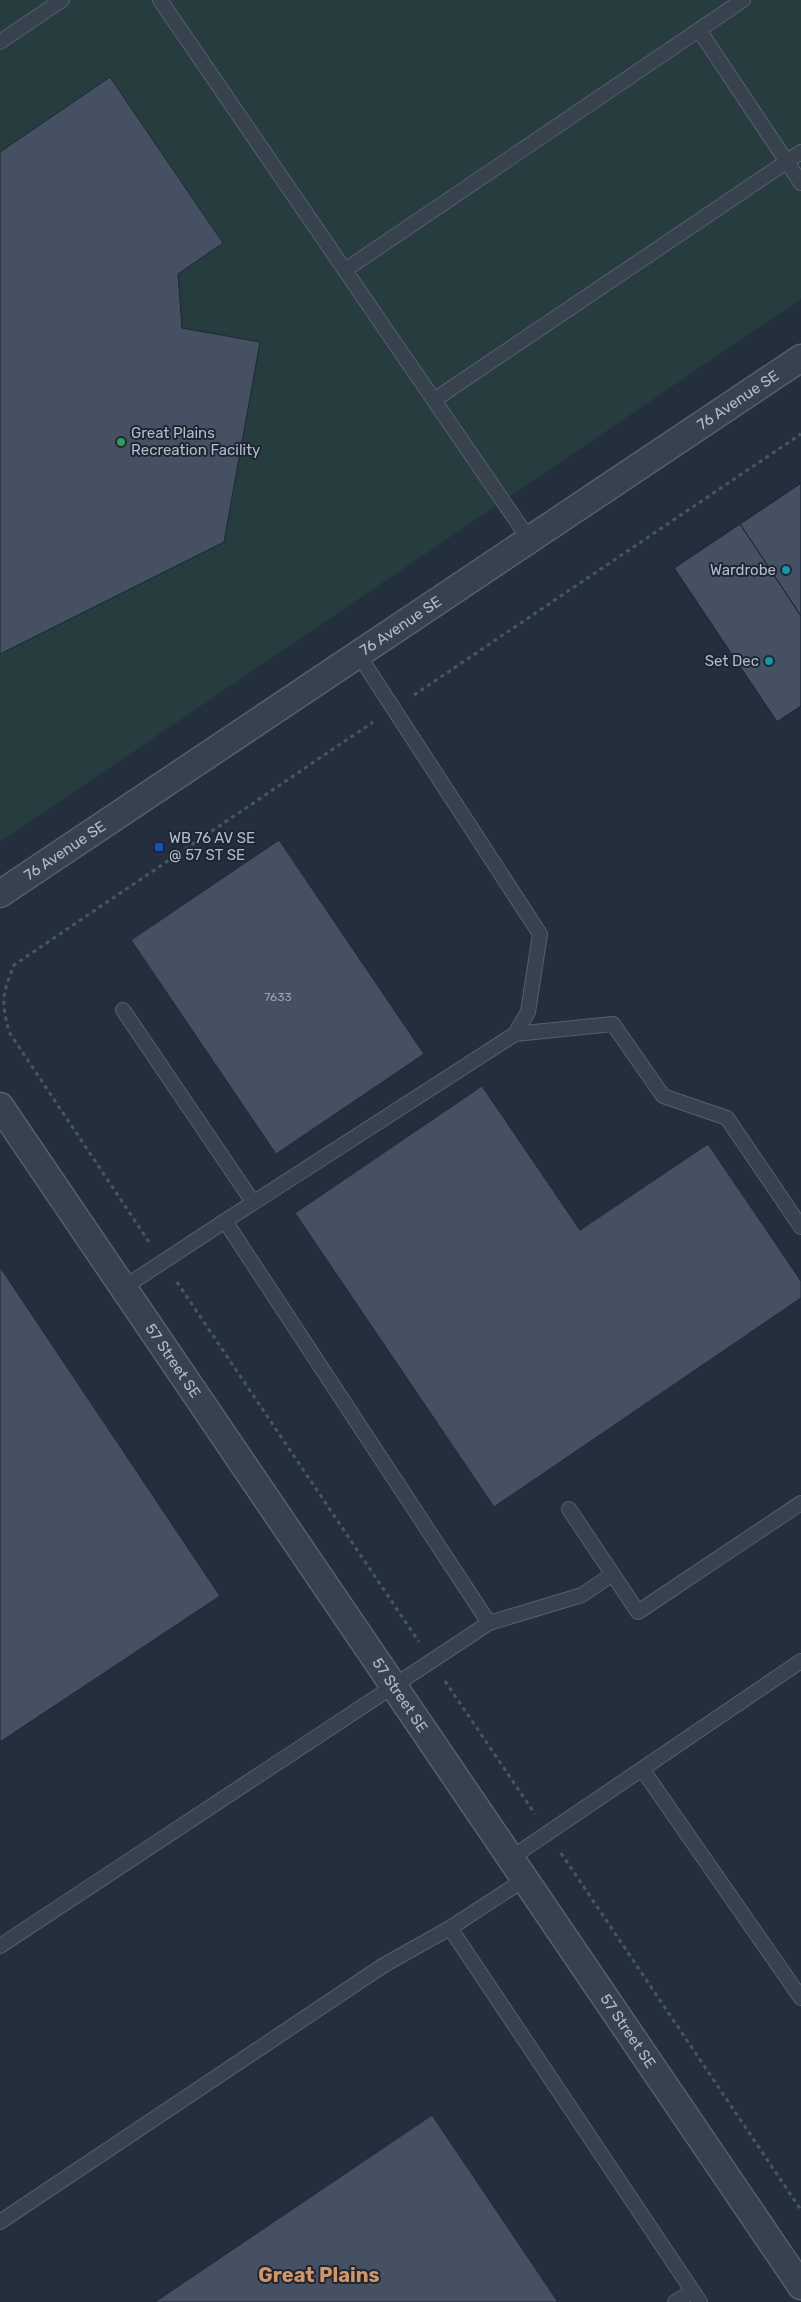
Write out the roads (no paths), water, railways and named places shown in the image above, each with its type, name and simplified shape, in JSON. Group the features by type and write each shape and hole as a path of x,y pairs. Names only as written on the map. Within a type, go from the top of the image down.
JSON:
{"street":[{"name":"76 Avenue SE","path":"0,894 801,358"},
{"name":"57 Street SE","path":"0,1106 801,2286"}],"lane":[{"path":"0,42 62,0"},
{"path":"160,0 529,539"},
{"path":"345,270 744,0"},
{"path":"699,30 801,182"},
{"path":"434,400 801,152"},
{"path":"123,1288 515,1034 528,1012 540,934 358,654"},
{"path":"123,1010 253,1202"},
{"path":"515,1034 613,1024 663,1096 726,1118 801,1226"},
{"path":"225,1221 489,1623"},
{"path":"568,1509 638,1612 801,1503"},
{"path":"0,1946 489,1623 582,1595 613,1574"},
{"path":"0,2222 384,1964 450,1928 518,1869 548,1834 801,1661"},
{"path":"642,1769 801,1998"},
{"path":"450,1928 697,2296 675,2302"}],"place":[{"name":"Great Plains Recreation Facility","path":"121,442"},
{"name":"Wardrobe","path":"786,570"},
{"name":"Set Dec","path":"769,661"},
{"name":"WB 76 AV SE @ 57 ST SE","path":"159,847"}],"district":[{"name":"Great Plains","path":"319,2275"}]}
